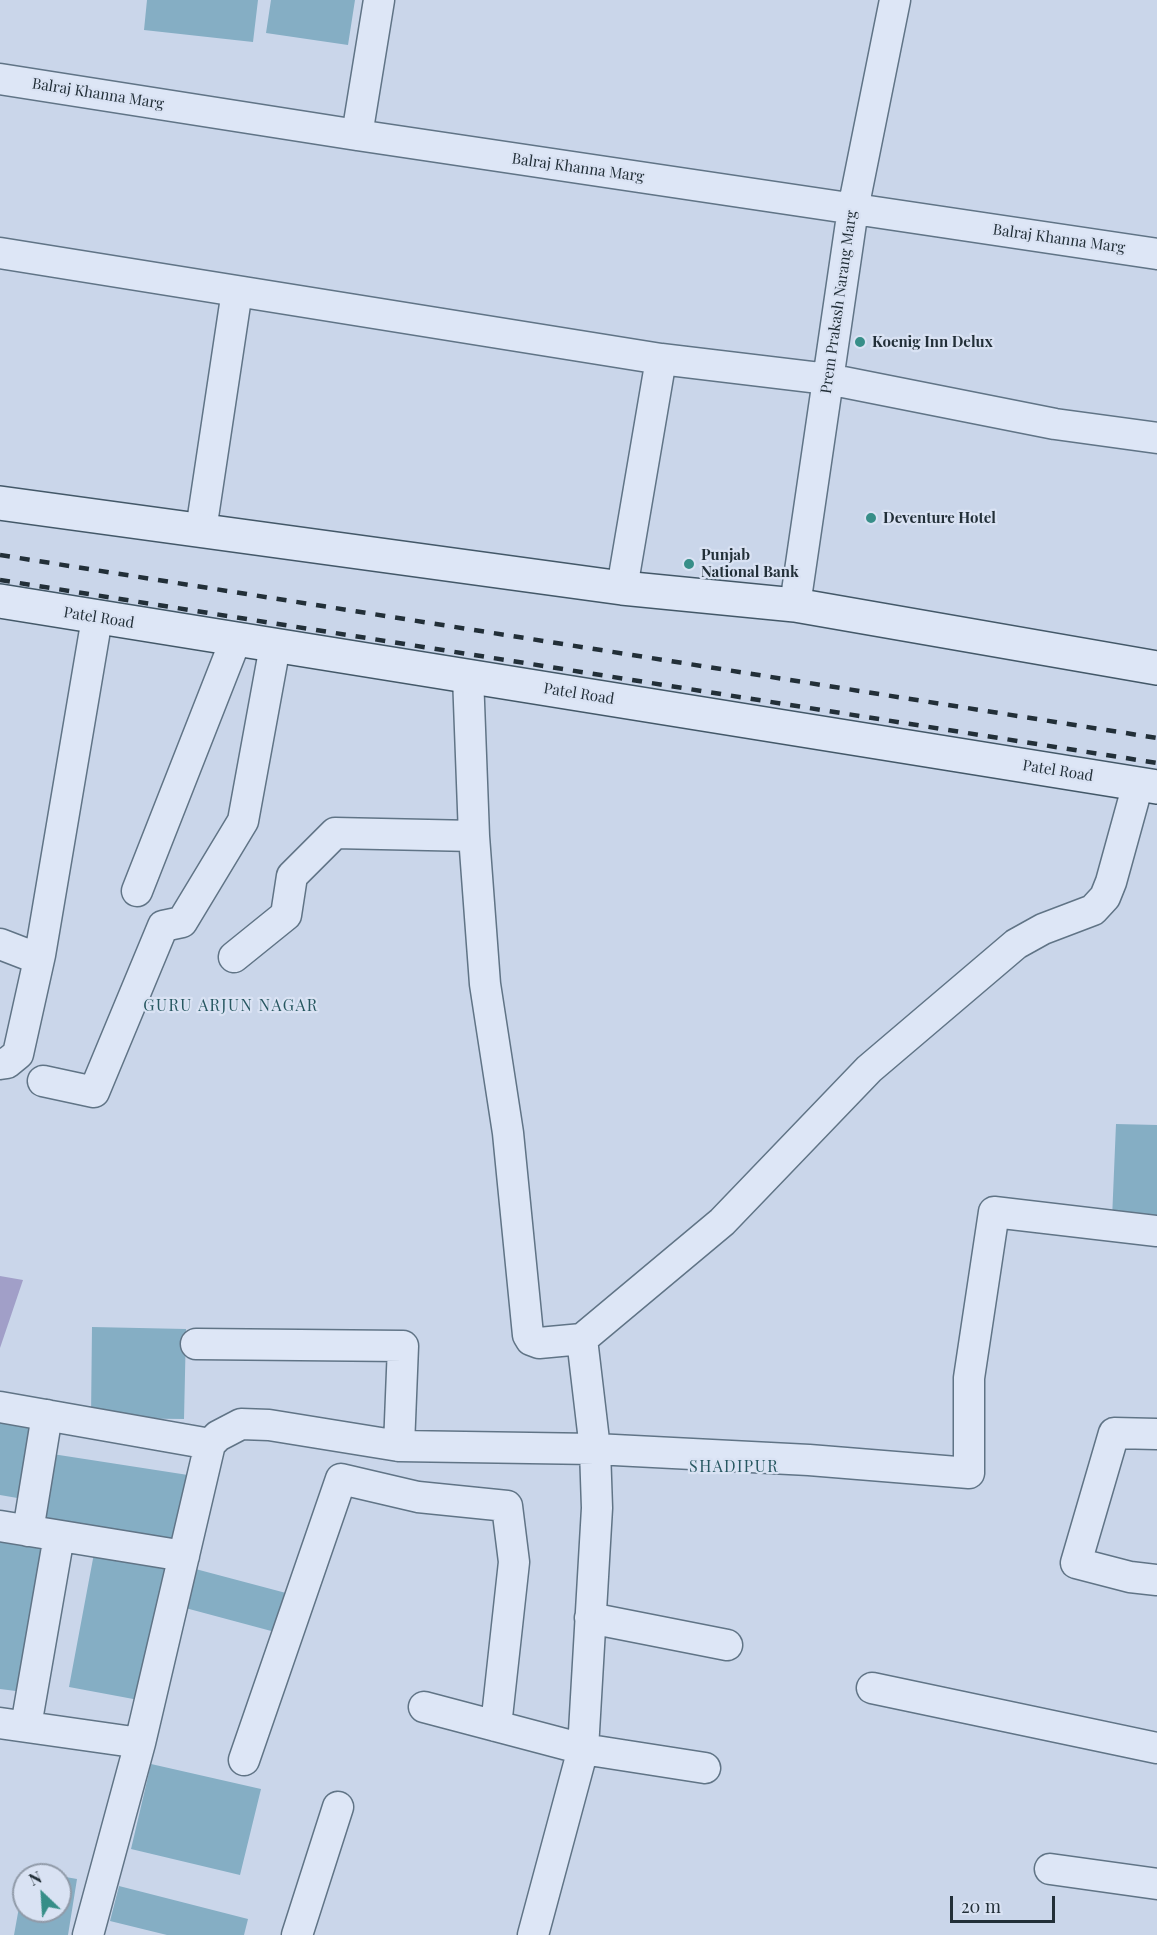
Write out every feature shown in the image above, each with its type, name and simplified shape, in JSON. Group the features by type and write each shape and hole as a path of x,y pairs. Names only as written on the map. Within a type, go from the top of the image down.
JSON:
{"main road":[{"path":"0,503 622,588 795,605 1157,668"},
{"name":"Patel Road","path":"0,601 1147,785"}],"street":[{"path":"357,135 380,0"},
{"name":"Prem Prakash Narang Marg","path":"795,605 853,209 895,0"},
{"name":"Balraj Khanna Marg","path":"0,78 357,135 1157,254"},
{"path":"0,253 661,359 828,379 1055,424 1157,438"},
{"path":"201,530 237,291"},
{"path":"622,588 661,359"},
{"path":"0,1064 7,1063 18,1054 39,959 97,618"},
{"path":"137,891 236,639"},
{"path":"43,1081 94,1092 163,926 182,922 243,821 275,646"},
{"path":"468,676 474,836 485,984 508,1133 528,1335 539,1343 582,1339 722,1222 869,1069 1016,944 1043,929 1093,910 1105,897 1147,785"},
{"path":"234,957 286,915 292,876 335,833 474,836"},
{"path":"0,944 39,959"},
{"path":"88,1935 140,1743 210,1444 218,1436 241,1424 269,1425 399,1446 595,1449 809,1460 969,1473 969,1378 994,1212 1157,1231"},
{"path":"533,1935 583,1749 597,1508 595,1449 582,1339"},
{"path":"196,1344 403,1346 399,1446"},
{"path":"0,1407 210,1444"},
{"path":"47,1415 14,1529 184,1557"},
{"path":"1157,1434 1114,1433 1076,1563 1130,1577 1157,1580"},
{"path":"244,1761 341,1479 418,1497 507,1506 514,1562 496,1726"},
{"path":"59,1536 13,1724 140,1743"},
{"path":"590,1618 727,1645"},
{"path":"872,1688 1157,1748"},
{"path":"424,1707 583,1749 705,1768"},
{"path":"297,1935 338,1807"},
{"path":"1050,1869 1157,1884"}],"shaded area":[{"path":"0,1276 23,1280 0,1348"}],"building":[{"path":"147,0 258,0 253,42 144,30"},
{"path":"271,0 355,0 348,45 266,33"},
{"path":"1116,1124 1157,1125 1157,1221 1112,1219"},
{"path":"92,1327 186,1329 184,1419 91,1418"},
{"path":"0,1414 41,1421 29,1500 0,1495"},
{"path":"46,1453 188,1475 176,1545 34,1521"},
{"path":"0,1539 42,1544 24,1692 0,1689"},
{"path":"95,1548 170,1561 144,1701 69,1687"},
{"path":"188,1567 286,1593 275,1632 178,1606"},
{"path":"151,1764 261,1789 240,1875 131,1849"},
{"path":"72,1878 77,1879 72,1910"},
{"path":"119,1886 248,1919 244,1935 167,1935 110,1921"},
{"path":"16,1923 70,1923 68,1935 14,1935"}],"railway":[{"path":"0,555 1157,738"},
{"path":"0,580 1157,763"}],"place":[{"name":"Koenig Inn Delux","path":"860,342"},
{"name":"Deventure Hotel","path":"871,518"},
{"name":"Punjab National Bank","path":"689,564"}],"district":[{"name":"GURU ARJUN NAGAR","path":"231,1006"},
{"name":"SHADIPUR","path":"734,1467"}]}
